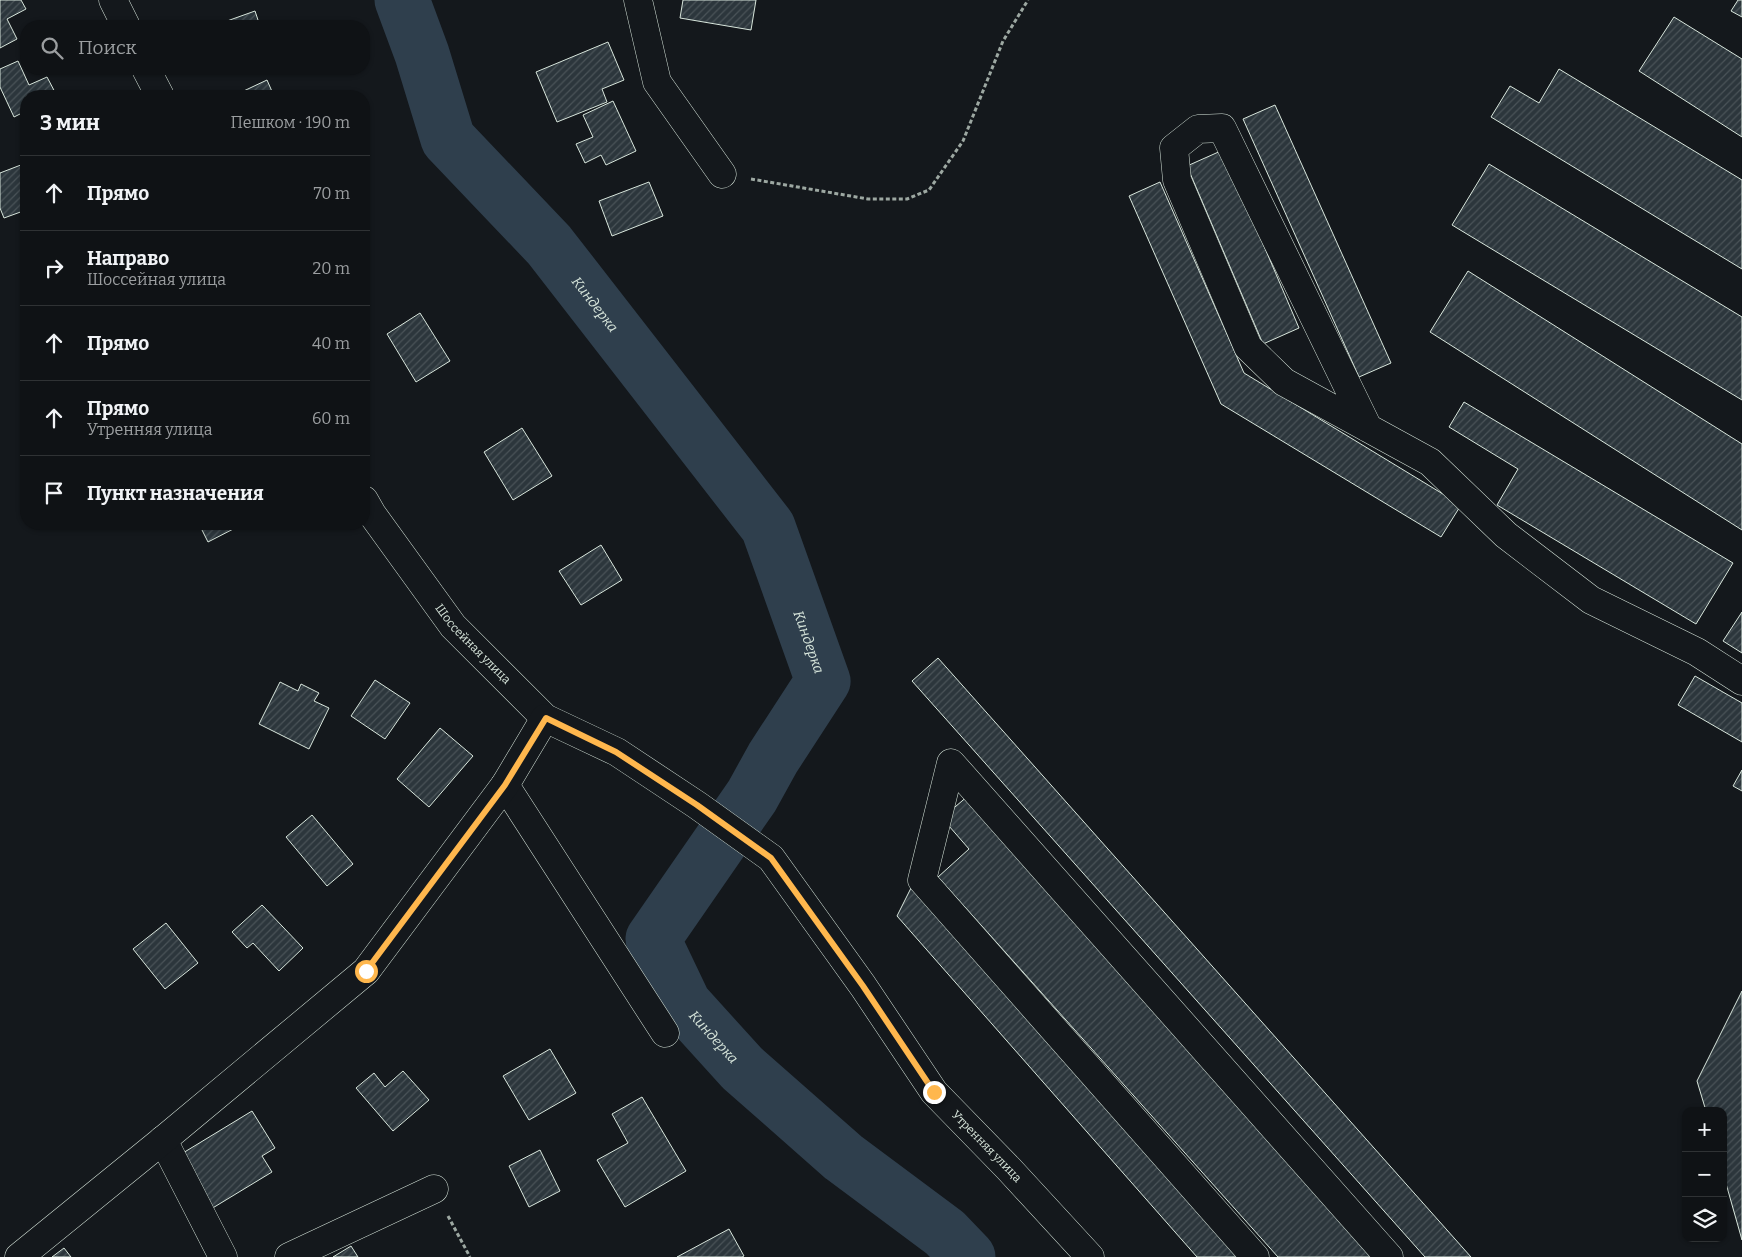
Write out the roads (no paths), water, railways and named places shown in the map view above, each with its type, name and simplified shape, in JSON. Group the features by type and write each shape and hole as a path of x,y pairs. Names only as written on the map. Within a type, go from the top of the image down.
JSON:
{"street":[{"path":"112,0 123,20"},
{"path":"638,0 657,82 722,174"},
{"path":"149,75 157,90"},
{"path":"1368,428 1222,128 1198,130 1174,148 1177,180 1248,347 1284,382 1430,462 1506,535 1591,600 1697,652 1742,681"},
{"name":"Шоссейная улица","path":"370,510 453,626 546,718 616,752 697,805"},
{"path":"19,1257 366,971 505,785 546,718"},
{"path":"1255,1257 922,880 951,762 1389,1257"},
{"path":"505,785 665,1033"},
{"name":"Утренняя улица","path":"697,805 771,858 863,986 934,1092 1009,1169 1090,1257"},
{"path":"163,1140 223,1257"},
{"path":"289,1257 434,1189"}],"waterway":[{"name":"Киндерка","path":"402,0 422,54 448,139 549,245 768,527 823,681 773,758 752,796 653,939 684,1004 742,1068 843,1157 945,1233 968,1257"}]}
